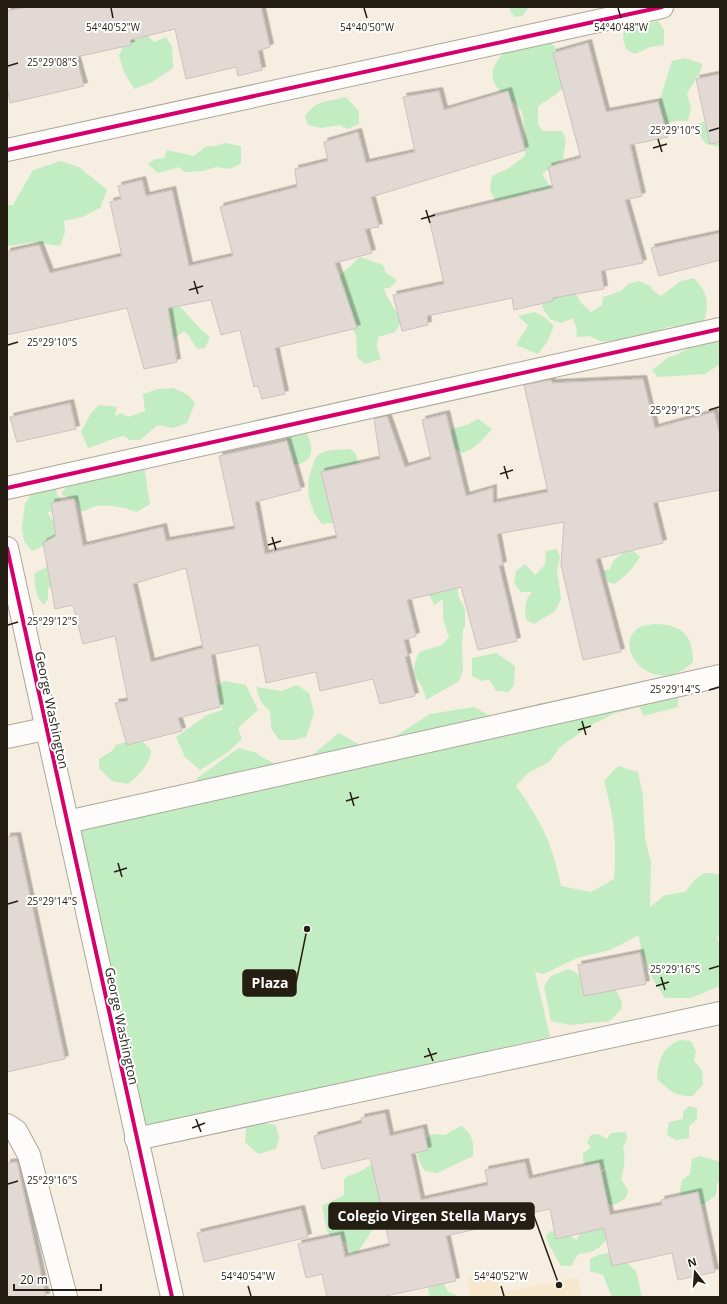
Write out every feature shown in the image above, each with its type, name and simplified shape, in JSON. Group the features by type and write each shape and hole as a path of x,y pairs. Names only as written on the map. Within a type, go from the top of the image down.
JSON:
{"street":[{"path":"7,150 662,7"},
{"path":"7,488 720,329"},
{"name":"George Washington","path":"7,548 172,1297"},
{"path":"67,822 720,676"},
{"path":"7,737 46,729"},
{"path":"136,1139 720,1012"},
{"path":"7,1125 16,1131 29,1155 66,1297"}],"shaded area":[{"path":"496,1272 500,1293 578,1277 582,1297 471,1297 467,1278"}],"green space":[{"path":"510,7 529,7 522,16 515,17 510,11"},
{"path":"658,21 664,30 664,45 650,47 635,54 626,49 623,39 624,30"},
{"path":"143,31 154,42 166,37 172,47 173,68 152,82 134,89 124,72 119,56 125,42"},
{"path":"549,41 564,57 566,85 555,95 538,106 538,125 543,131 562,131 566,140 563,159 542,174 555,194 540,196 532,190 520,200 496,202 490,190 492,176 509,168 525,156 525,140 522,113 516,104 499,90 494,83 492,76 493,70 500,57 513,43"},
{"path":"685,58 702,64 698,76 687,94 691,107 688,121 676,121 659,126 656,112 672,61"},
{"path":"346,97 359,111 359,124 347,129 340,125 320,128 308,125 305,117 313,107 323,102"},
{"path":"720,105 720,147 706,144 692,124 702,123 709,119"},
{"path":"225,143 241,146 241,163 230,169 216,167 203,171 184,172 179,167 158,173 148,164 156,159 164,158 167,150 194,156 205,147"},
{"path":"61,161 79,167 107,190 100,208 83,217 64,221 65,232 60,246 33,242 10,246 7,245 7,205 13,205 33,170"},
{"path":"360,257 383,265 386,273 397,280 390,288 384,288 387,297 401,322 395,332 378,337 377,348 381,359 365,364 357,357 356,335 351,326 338,288 340,275"},
{"path":"693,278 701,287 706,297 707,308 704,321 694,327 682,328 670,326 649,335 628,337 623,342 600,341 589,336 576,337 577,330 573,318 561,323 550,319 542,307 546,293 572,286 581,303 591,312 602,305 603,297 621,291 628,284 639,281 652,287 652,290 661,296 681,281"},
{"path":"176,303 210,337 205,348 198,349 184,331 170,342 156,315"},
{"path":"535,312 544,317 554,326 547,342 538,354 516,345 528,325 518,316"},
{"path":"720,324 720,364 705,374 658,377 652,370 669,357 677,355 688,348 688,331"},
{"path":"173,388 188,395 195,403 187,423 173,428 158,425 140,440 130,440 124,436 88,448 81,432 91,413 99,405 117,407 115,416 122,413 128,417 145,411 143,394 158,389"},
{"path":"478,419 492,429 479,443 468,451 463,453 453,448 450,438 452,429 467,425"},
{"path":"303,427 310,442 311,454 308,459 303,462 296,465 286,465 287,431"},
{"path":"350,449 356,454 358,464 334,513 333,523 322,524 313,510 309,496 308,488 310,473 317,456 320,454 332,450"},
{"path":"144,466 150,504 137,512 109,506 98,506 81,511 76,500 62,495 62,492 71,482"},
{"path":"55,483 57,495 61,498 58,508 47,513 58,527 51,542 32,551 24,541 22,528 25,504 36,486"},
{"path":"630,548 640,557 622,578 614,584 608,582 603,571 610,569 614,560"},
{"path":"557,549 560,557 557,570 561,599 555,611 534,624 526,620 525,612 526,601 532,592 521,592 514,583 516,571 525,564 535,575 545,565 546,551"},
{"path":"50,556 54,584 48,588 48,598 44,605 39,599 35,587 34,574 46,568"},
{"path":"456,577 459,598 465,609 465,626 463,630 462,647 463,670 459,681 426,700 422,687 416,678 414,668 415,661 419,652 442,645 449,637 443,618 443,599 434,605 429,594"},
{"path":"655,624 672,626 684,633 691,644 693,662 678,672 663,675 650,673 640,666 632,656 629,645 632,635 640,627"},
{"path":"496,653 515,666 514,685 509,692 496,691 489,679 482,681 472,676 472,658"},
{"path":"224,681 246,685 258,710 238,728 242,739 228,752 200,770 185,757 176,737 207,715 223,710 215,687"},
{"path":"297,685 309,693 314,713 306,737 293,740 279,740 271,728 270,711 261,702 256,687 282,691"},
{"path":"678,695 678,707 644,716 639,707 616,713 593,724 560,747 549,762 528,773 516,786 533,811 545,833 554,857 561,886 591,892 614,879 614,830 604,781 618,766 638,772 643,796 645,839 651,862 650,907 665,895 685,892 696,879 703,874 713,873 720,875 720,936 716,937 720,946 720,986 691,998 665,998 651,976 641,951 639,935 610,950 577,958 544,974 535,972 550,1037 478,1053 472,1058 359,1085 352,1081 134,1129 67,822 197,793 197,778 239,748 254,752 276,765 300,770 312,755 339,733 360,745 365,756 430,714 474,707 490,716 506,732 524,712 540,703"},
{"path":"139,738 151,750 146,765 128,784 112,781 99,768 99,759 112,751 116,745"},
{"path":"569,969 587,979 614,986 621,1000 622,1008 610,1021 570,1025 551,1021 544,986 551,976"},
{"path":"680,1040 691,1041 696,1051 694,1061 702,1070 703,1084 693,1096 677,1094 657,1079 662,1055 669,1047"},
{"path":"689,1106 697,1108 697,1119 689,1126 689,1138 676,1140 667,1135 669,1122 683,1119 683,1112"},
{"path":"263,1123 276,1125 279,1138 276,1149 258,1154 245,1142 246,1128"},
{"path":"461,1126 468,1132 472,1139 473,1156 437,1173 425,1171 420,1163 416,1150 424,1140 432,1134 445,1135"},
{"path":"626,1132 627,1139 623,1148 624,1164 621,1179 628,1190 626,1198 616,1204 602,1207 596,1179 607,1168 594,1172 587,1170 583,1160 583,1153 591,1148 587,1142 591,1135 599,1134 607,1139 611,1133"},
{"path":"700,1156 720,1162 720,1182 717,1183 716,1195 704,1204 686,1204 680,1191 682,1180 690,1174 692,1159"},
{"path":"378,1165 381,1192 379,1212 372,1230 357,1253 350,1252 346,1241 334,1241 327,1231 322,1206 344,1195 344,1179 368,1166"},
{"path":"609,1224 611,1234 604,1243 590,1252 578,1254 571,1266 561,1266 549,1245 546,1235 551,1231 564,1232 577,1240 582,1226"},
{"path":"613,1252 622,1253 627,1263 636,1271 642,1297 612,1297 603,1275 590,1271 590,1259 598,1255"},
{"path":"439,1282 444,1284 448,1292 456,1295 456,1297 430,1297 428,1289"}],"building":[{"path":"27,7 261,7 270,47 258,51 262,70 238,76 236,67 186,79 175,29 130,40 131,45 76,57 84,86 10,103 7,86 7,11"},
{"path":"588,43 606,112 658,102 668,137 630,145 642,196 625,200 643,263 601,271 604,289 553,298 553,301 514,310 512,298 427,316 428,325 402,331 393,295 444,284 429,218 553,188 548,167 581,158 553,53"},
{"path":"720,74 720,142 710,144 696,79"},
{"path":"439,91 444,110 508,91 525,150 371,197 379,227 365,229 372,253 335,263 357,328 275,348 285,394 262,399 258,386 254,387 240,330 221,335 211,300 168,308 177,362 144,369 127,308 7,335 7,252 39,245 50,273 122,256 110,202 121,199 118,186 142,180 146,196 172,190 189,266 233,256 220,207 297,187 295,169 328,161 324,142 358,132 366,163 415,152 403,97"},
{"path":"720,233 720,260 659,276 651,248"},
{"path":"643,379 655,428 714,412 720,436 720,490 653,503 663,543 596,559 621,652 583,660 561,565 564,522 497,534 503,565 499,566 517,641 478,650 461,587 407,600 416,636 404,640 408,656 405,657 415,696 380,704 373,679 320,691 316,672 266,683 259,645 211,655 220,707 178,718 182,731 127,745 115,703 128,701 115,636 83,644 73,605 55,609 43,543 56,536 51,503 74,499 83,546 163,527 166,541 235,529 219,456 287,441 301,490 255,502 265,554 337,538 321,472 380,459 374,419 387,416 405,467 431,459 422,420 446,414 466,496 493,488 493,503 548,492 524,385 551,380 552,383","holes":["186,568 203,648 151,662 133,584"]},
{"path":"70,403 76,429 17,442 10,417"},
{"path":"17,836 65,1059 7,1072 7,837"},
{"path":"640,953 646,984 584,996 578,965"},
{"path":"385,1113 390,1136 423,1128 428,1150 411,1154 421,1200 488,1185 485,1170 525,1162 529,1179 599,1163 610,1215 662,1205 661,1200 698,1192 715,1272 678,1280 672,1253 612,1266 604,1228 556,1239 550,1209 475,1225 476,1229 446,1236 456,1281 381,1297 327,1297 322,1274 306,1278 298,1244 340,1235 345,1257 390,1246 370,1158 322,1169 314,1136 362,1123 361,1118"},
{"path":"17,1162 46,1297 7,1297 7,1163"},
{"path":"301,1209 308,1237 204,1262 197,1233"}],"cycle path":[{"path":"7,150 662,7"},
{"path":"7,488 720,329"},
{"path":"7,548 172,1297"}],"place":[{"name":"Plaza","path":"307,929"},
{"name":"Colegio Virgen Stella Marys","path":"559,1285"}]}
